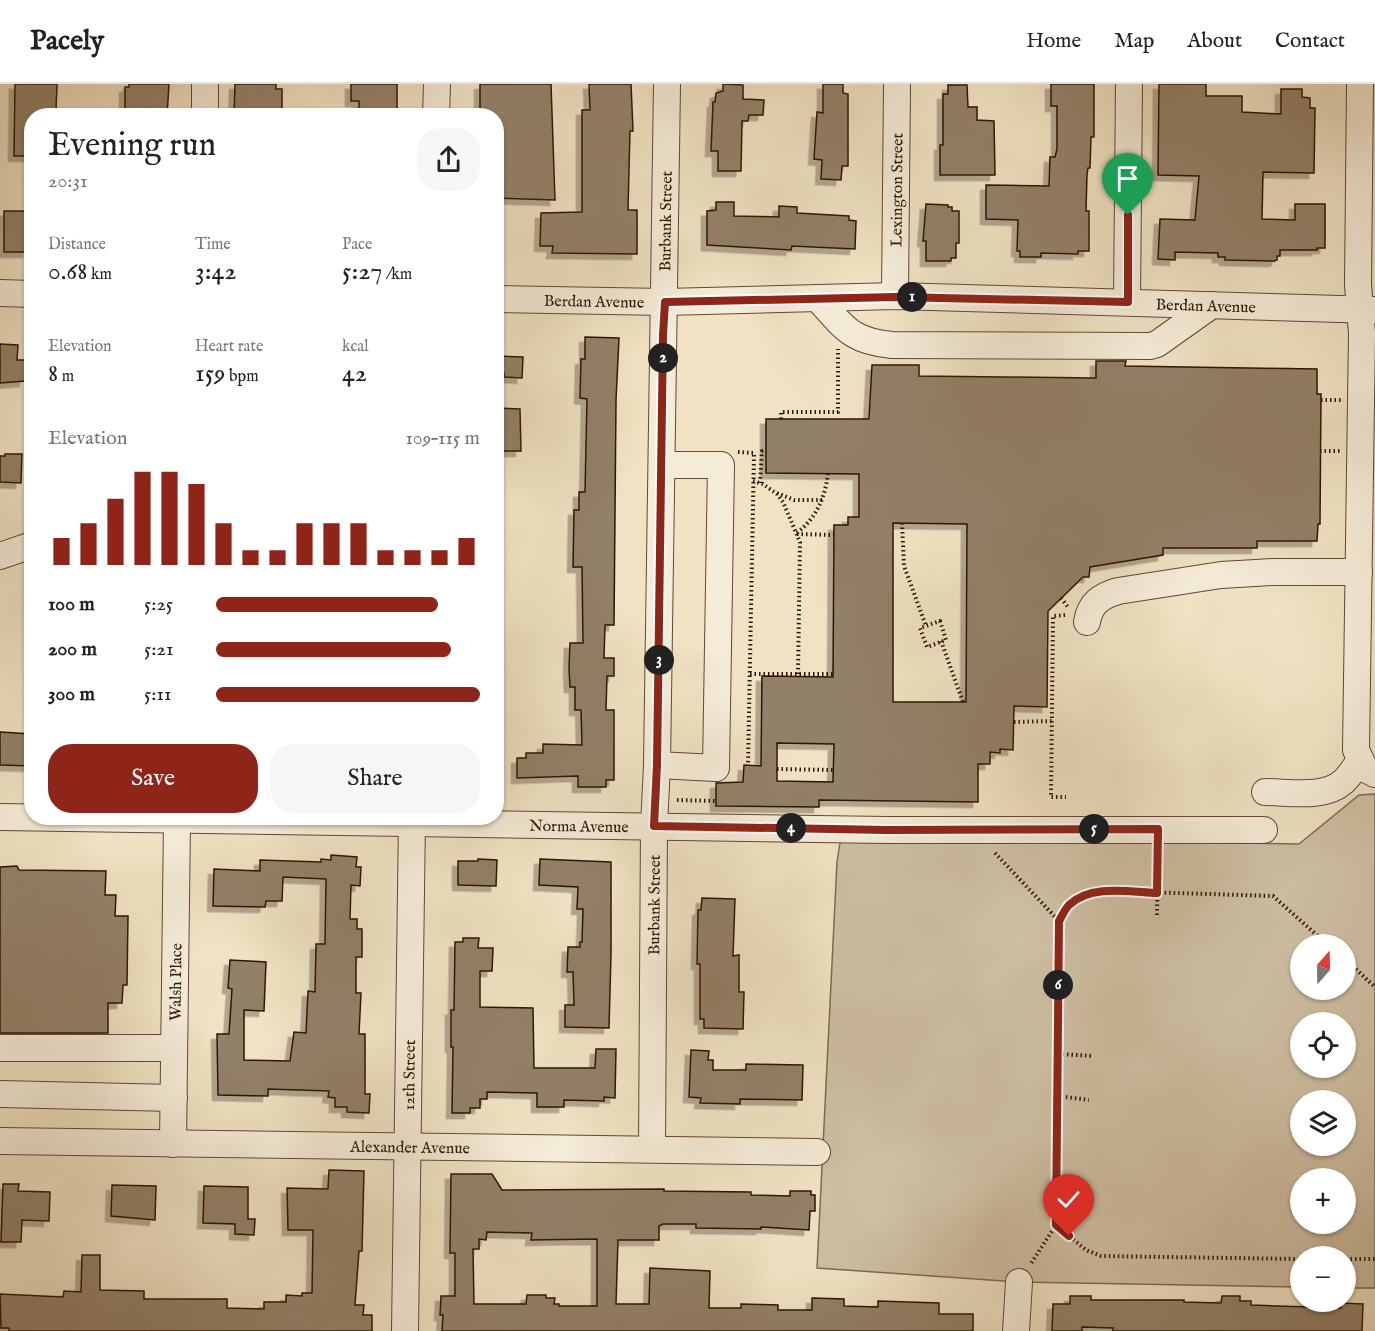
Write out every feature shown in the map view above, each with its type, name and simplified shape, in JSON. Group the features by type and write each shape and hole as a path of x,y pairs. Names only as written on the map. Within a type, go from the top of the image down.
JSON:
{"street":[{"path":"205,84 205,108"},
{"path":"436,108 437,84"},
{"name":"Burbank Street","path":"652,1149 654,826 657,765 668,84"},
{"name":"Lexington Street","path":"895,297 897,84"},
{"path":"1128,302 1129,84"},
{"path":"1265,792 1320,792 1334,789 1367,768 1356,750 1359,572 1367,546 1368,310 1358,285 1360,84"},
{"path":"0,293 24,294"},
{"name":"Berdan Avenue","path":"504,299 665,302 895,297 1368,310"},
{"path":"817,298 853,336 868,342 892,345 1150,346 1157,344 1212,305"},
{"path":"657,765 717,768 721,465 662,465"},
{"path":"0,556 24,548"},
{"path":"1076,611 1090,611 1102,596 1118,591 1221,575 1273,572 1359,572"},
{"name":"Norma Avenue","path":"0,817 24,817"},
{"name":"Norma Avenue","path":"504,822 887,830 1082,828 1264,830"},
{"name":"Walsh Place","path":"173,1144 177,825"},
{"name":"12th Street","path":"405,1331 412,825"},
{"path":"0,1048 174,1048"},
{"path":"0,1094 174,1098"},
{"name":"Alexander Avenue","path":"0,1142 818,1152"},
{"path":"1017,1331 1019,1282"}],"path":[{"path":"781,419 781,412 838,412 838,345"},
{"path":"1321,400 1345,399"},
{"path":"760,483 762,451 766,451"},
{"path":"1320,451 1344,451"},
{"path":"733,452 753,453 748,765"},
{"path":"797,533 807,524 822,500 828,474"},
{"path":"753,480 786,498 822,500"},
{"path":"769,487 783,502 800,542 798,674"},
{"path":"902,523 904,566 926,626"},
{"path":"797,533 834,535"},
{"path":"1061,598 1076,611"},
{"path":"1066,797 1051,797 1053,616 1064,616 1076,611"},
{"path":"940,621 946,640 927,646 920,628 926,626 940,621"},
{"path":"941,641 963,702"},
{"path":"750,674 833,674"},
{"path":"1014,722 1052,721"},
{"path":"777,769 833,770"},
{"path":"677,801 716,801"},
{"path":"1157,915 1158,829"},
{"path":"988,846 1059,921"},
{"path":"1019,1282 1056,1225 1059,921 1069,905 1086,894 1112,891 1274,896 1316,934"},
{"path":"1356,969 1375,987"},
{"path":"1058,1054 1093,1056"},
{"path":"1057,1096 1089,1100"},
{"path":"1056,1225 1086,1250 1101,1256 1290,1259"},
{"path":"1356,1259 1375,1260"}],"shaded area":[{"path":"1375,794 1375,1288 1356,1288 1356,1246 1290,1246 1290,1287 1019,1282 817,1268 837,862 841,836 1299,844 1359,795"}],"building":[{"path":"15,84 57,84 56,108 24,108 24,156 14,156"},
{"path":"129,84 169,84 168,108 125,108 125,87 129,87"},
{"path":"235,84 276,84 276,89 282,89 282,108 234,108"},
{"path":"351,84 397,84 397,108 359,108 359,101 351,101"},
{"path":"480,84 551,84 555,200 504,198 504,108 480,108"},
{"path":"589,84 631,84 633,131 630,131 628,210 637,210 637,254 552,253 553,246 540,246 541,213 582,212 582,110 590,110"},
{"path":"723,84 743,85 743,99 764,100 763,115 749,115 748,121 742,121 741,171 718,171 718,151 711,151 713,102 715,102 716,93 723,91"},
{"path":"823,84 843,84 843,93 848,94 848,166 842,166 841,180 821,179 822,160 814,159 817,112 823,113"},
{"path":"1051,84 1094,84 1094,137 1091,137 1090,168 1088,168 1087,175 1086,211 1089,211 1089,251 1078,251 1078,254 1041,253 1041,257 1020,257 1020,251 1017,251 1018,220 986,219 986,185 1049,186 1050,157 1055,157 1057,149 1057,106 1051,106"},
{"path":"1159,84 1206,84 1206,96 1242,96 1242,112 1281,114 1281,89 1302,89 1302,97 1310,98 1310,108 1315,108 1314,173 1263,172 1262,219 1295,220 1295,204 1325,204 1325,248 1280,250 1280,256 1277,256 1277,260 1274,261 1225,260 1225,257 1218,257 1218,253 1175,252 1175,260 1158,259 1160,219 1195,220 1199,176 1158,175"},
{"path":"948,85 967,85 968,107 977,107 977,120 994,121 995,175 940,175 940,145 943,145 943,94 948,94"},
{"path":"716,202 734,202 734,216 779,217 779,206 797,207 797,213 849,216 849,220 856,221 855,249 792,246 791,250 707,245 707,211 716,210"},
{"path":"926,204 948,205 952,207 952,211 959,211 959,243 956,243 956,258 951,258 951,261 926,261 926,241 923,241"},
{"path":"4,211 24,211 24,252 4,252"},
{"path":"585,337 619,338 616,400 614,625 605,625 604,658 614,658 614,676 607,676 606,710 614,710 614,780 606,780 606,787 578,787 578,776 517,778 517,758 526,758 526,753 543,753 543,744 582,745 581,710 575,710 575,687 570,687 569,668 570,643 583,643 582,567 573,567 574,510 579,510 579,492 585,492 587,399 580,398 581,359 585,359"},
{"path":"0,344 18,345 17,360 24,360 24,381 0,383"},
{"path":"504,356 523,357 522,378 504,377"},
{"path":"1096,361 1126,361 1125,366 1317,369 1317,394 1321,394 1320,524 1318,524 1317,541 1257,541 1257,548 1163,548 1163,555 1090,567 1089,577 1083,577 1048,611 1047,707 1014,706 1013,750 1000,749 1000,753 990,752 990,764 978,764 978,802 819,800 819,807 716,806 716,783 743,782 744,765 761,766 762,676 833,677 834,525 848,525 848,517 859,517 859,474 766,473 766,419 869,419 872,365 919,365 919,376 1096,378","holes":["893,523 967,524 966,702 893,702","777,743 834,744 833,782 777,781"]},
{"path":"504,408 520,409 521,451 504,451"},
{"path":"5,454 22,454 21,483 0,482 0,456 5,456"},
{"path":"0,732 24,734 24,766 0,765"},
{"path":"331,855 357,857 356,867 361,867 360,886 351,885 350,919 357,919 357,929 362,929 362,957 356,957 356,993 361,993 359,1034 365,1034 365,1094 370,1094 369,1113 347,1112 347,1107 335,1107 335,1098 328,1097 329,1091 268,1089 268,1096 218,1095 217,1034 229,1034 232,989 228,988 230,960 266,962 264,1011 244,1010 244,1060 290,1061 294,1032 306,1033 308,991 315,992 316,944 325,944 326,879 283,877 282,901 266,901 265,907 213,906 214,869 260,871 260,860 321,862 321,859 331,860"},
{"path":"478,859 497,860 496,886 458,885 458,861 478,861"},
{"path":"540,859 611,862 609,1028 565,1027 565,1005 574,1005 573,972 567,972 568,947 580,947 580,942 582,942 583,909 577,909 578,887 539,885"},
{"path":"17,866 19,870 106,871 105,895 116,895 115,916 128,916 127,985 123,985 122,1003 108,1003 108,1033 0,1033 0,867"},
{"path":"702,898 735,899 733,956 739,955 739,992 744,992 743,1029 704,1028 704,1019 700,1019 700,964 697,964 698,910 701,910"},
{"path":"463,938 479,938 478,948 493,948 492,971 480,971 480,1007 533,1008 534,1068 595,1068 596,1049 616,1049 615,1098 604,1097 604,1101 564,1100 564,1107 537,1107 537,1093 487,1092 487,1099 480,1099 480,1108 470,1108 470,1113 452,1113 451,1010 454,1010 455,942 463,942"},
{"path":"691,1050 709,1051 708,1060 713,1060 713,1070 746,1070 746,1064 803,1065 802,1100 740,1099 740,1104 700,1103 701,1098 689,1097"},
{"path":"329,1170 364,1171 362,1251 359,1251 355,1305 364,1305 363,1315 372,1315 372,1331 9,1331 9,1328 1,1328 0,1294 63,1297 64,1291 81,1292 82,1255 100,1255 100,1290 144,1291 144,1299 227,1299 227,1308 264,1309 264,1302 286,1302 286,1295 302,1296 302,1293 312,1293 313,1230 288,1230 287,1188 328,1189"},
{"path":"451,1174 492,1174 502,1190 664,1189 664,1191 751,1192 751,1195 790,1196 790,1191 811,1191 811,1195 815,1195 815,1211 810,1211 809,1230 761,1227 761,1229 696,1228 696,1224 663,1224 659,1226 659,1240 618,1240 616,1304 649,1304 650,1268 710,1271 709,1308 741,1308 741,1304 778,1305 778,1310 812,1310 812,1298 844,1299 844,1306 878,1307 878,1301 939,1303 939,1314 973,1314 973,1331 442,1331 441,1296 455,1296 455,1253 450,1253","holes":["487,1232 532,1233 531,1240 597,1239 597,1306 559,1306 559,1304 554,1304 555,1298 546,1298 546,1295 527,1295 526,1304 474,1304 473,1249 479,1249 479,1239 486,1240"]},
{"path":"3,1184 19,1184 18,1191 50,1192 49,1221 22,1220 21,1242 1,1242"},
{"path":"112,1185 156,1186 155,1220 111,1216"},
{"path":"204,1186 248,1187 248,1219 255,1219 254,1235 235,1234 235,1224 203,1223"},
{"path":"1070,1296 1091,1296 1091,1300 1184,1300 1184,1302 1221,1303 1222,1296 1240,1296 1240,1301 1251,1301 1251,1305 1290,1306 1290,1312 1356,1312 1356,1304 1363,1304 1362,1331 1113,1331 1113,1328 1082,1327 1082,1331 1052,1331 1053,1304 1070,1304"}],"route":[{"path":"1069,1236 1056,1225 1059,921 1069,905 1086,894 1112,891 1157,893 1158,829 887,830 654,826 657,765 663,335 665,302 895,297 1128,302 1128,215"}]}
